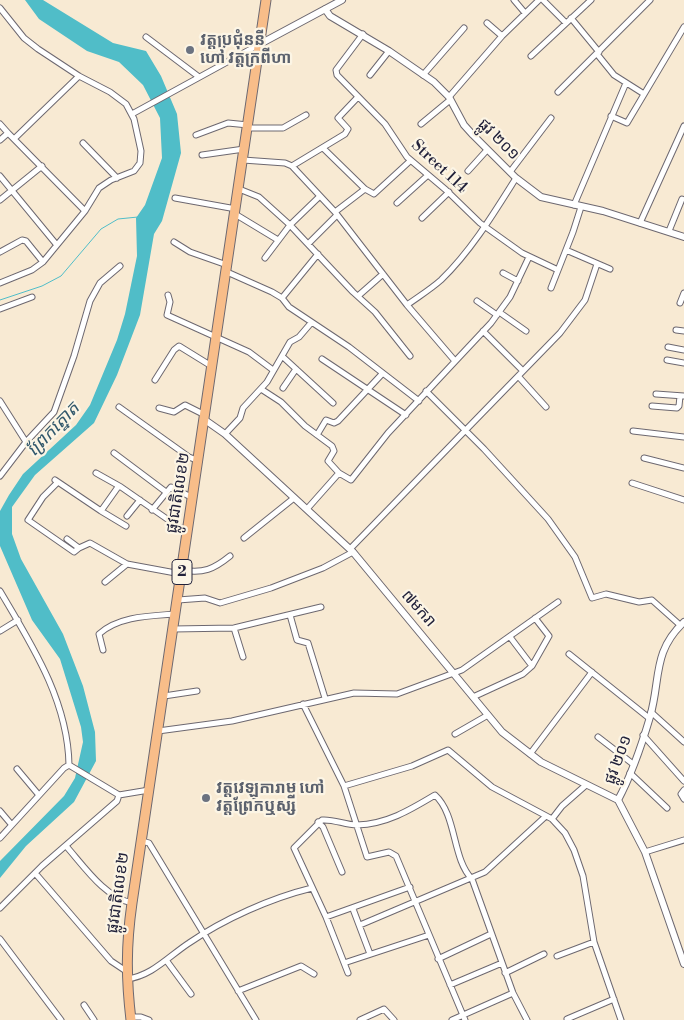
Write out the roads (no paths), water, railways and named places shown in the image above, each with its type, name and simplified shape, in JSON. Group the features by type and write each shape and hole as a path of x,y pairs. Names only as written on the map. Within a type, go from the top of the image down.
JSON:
{"highway":[{"name":"ផ្លូវជាតិលេខ២","path":"131,1018 126,975 126,948 218,336 266,0"}],"street":[{"path":"132,114 342,0"},
{"path":"514,0 525,13"},
{"path":"421,124 449,98 502,36 539,0"},
{"path":"543,0 566,23"},
{"path":"531,56 591,0"},
{"path":"558,92 650,0"},
{"path":"0,8 24,38 79,76 126,104 132,114 138,134 140,163 134,171 99,188 85,211 43,262 32,270 0,283"},
{"name":"ផ្លូវ ២០១","path":"325,9 330,16 389,50 423,75 449,98 464,125 488,150 516,178 541,197 603,211 684,237"},
{"path":"571,18 614,75 644,94"},
{"path":"487,23 502,36"},
{"path":"612,116 626,123 684,27"},
{"path":"423,75 464,28"},
{"name":"Street 114","path":"363,34 335,72 357,98 385,124 396,143 410,161 448,192 484,227 529,256 558,270"},
{"path":"146,37 199,77"},
{"path":"370,75 389,50"},
{"path":"15,138 79,76"},
{"path":"551,288 566,250 577,206 626,83"},
{"path":"292,166 324,149 348,131 338,118 357,98"},
{"path":"196,135 228,123 283,128 306,115"},
{"path":"510,172 551,118"},
{"path":"0,124 85,211"},
{"path":"640,222 684,126"},
{"path":"0,140 8,133"},
{"path":"84,144 117,178"},
{"path":"202,155 244,149"},
{"path":"324,149 365,189 374,194 410,161"},
{"path":"468,170 488,150"},
{"path":"243,160 285,163 292,166 336,213 406,305 455,361"},
{"path":"0,200 42,166"},
{"path":"397,203 428,175"},
{"path":"0,176 56,244"},
{"path":"406,305 439,281 484,227 516,178"},
{"path":"239,189 260,197 290,225 375,312 410,356"},
{"path":"308,244 336,213 365,189"},
{"path":"422,218 448,192"},
{"path":"266,258 290,225 320,196"},
{"path":"175,198 236,212 278,240"},
{"path":"669,231 682,199"},
{"path":"0,252 22,240 26,241 43,262"},
{"path":"174,242 190,252 282,298 289,307 349,347 419,401"},
{"path":"566,250 610,269"},
{"path":"282,298 318,254"},
{"path":"261,389 281,402 316,435 333,448 328,458 339,473 351,480 373,450 498,314 518,281 529,256"},
{"path":"178,600 205,598 220,603 314,571 351,551 465,429 560,333 585,300 597,264"},
{"path":"0,476 26,442 54,412 74,356 90,301 100,283 120,266"},
{"path":"503,273 518,281"},
{"path":"358,296 382,274"},
{"path":"680,303 684,293"},
{"path":"168,295 170,302 167,315 218,336 249,352 273,370"},
{"path":"0,309 32,296"},
{"path":"477,301 526,331"},
{"path":"226,434 240,418 243,408 261,389 283,357 290,342 299,337 311,323"},
{"path":"676,330 684,331"},
{"path":"483,332 523,371"},
{"path":"155,380 174,350 179,346 213,367"},
{"path":"668,347 684,350"},
{"path":"283,357 333,402"},
{"path":"322,359 406,415"},
{"path":"667,360 684,363"},
{"path":"283,388 296,369"},
{"path":"316,435 326,420 336,423 382,374"},
{"path":"518,376 546,407"},
{"path":"426,391 465,429 542,513 568,545 582,570 592,598 606,594 640,602 652,600 682,624"},
{"path":"652,406 677,408 680,406 682,396 656,394"},
{"path":"0,401 26,442"},
{"path":"159,408 174,412 185,406 205,418"},
{"path":"119,408 189,457 199,461"},
{"name":"៧មករា","path":"205,418 226,434 351,551 456,673 502,732 530,754 586,785 618,800"},
{"path":"633,431 684,437"},
{"path":"114,453 166,492"},
{"path":"644,458 684,468"},
{"path":"96,473 121,487 180,528 188,530"},
{"path":"307,509 339,473"},
{"path":"126,526 56,481 43,496 28,520 74,552 90,543 127,564 182,572 205,571 214,568 230,556"},
{"path":"632,484 684,500"},
{"path":"100,511 118,487 121,487"},
{"path":"152,510 171,487 194,498"},
{"path":"244,538 294,498"},
{"path":"127,516 140,500"},
{"path":"67,539 79,548"},
{"path":"105,582 127,564"},
{"path":"0,590 3,601 18,620 57,701 65,724 72,766 119,795 149,790"},
{"path":"158,731 232,721 279,712 326,698 368,692 397,694 456,673 558,602"},
{"path":"173,629 234,628 321,607"},
{"path":"103,650 99,634 115,624 147,616 176,614"},
{"path":"290,615 297,640 308,643 326,698"},
{"path":"474,697 523,674 532,666 549,636 535,618"},
{"path":"0,630 18,620"},
{"name":"ផ្លូវ ២០១","path":"682,624 665,644 660,654 650,715 630,773 618,800 645,852 684,964"},
{"path":"234,628 243,657"},
{"path":"510,637 532,666"},
{"path":"569,654 684,742"},
{"path":"530,754 592,672"},
{"path":"164,696 197,691"},
{"path":"303,704 344,786 355,825 367,857 393,852 417,903 438,959 464,1018"},
{"path":"455,734 488,715"},
{"path":"643,735 684,781"},
{"path":"598,737 633,764"},
{"path":"344,786 412,766 448,750 492,787 552,820 565,833 574,850 583,876 594,942 621,1020"},
{"path":"0,838 58,772 72,766"},
{"path":"17,769 38,794"},
{"path":"630,773 667,808"},
{"path":"552,820 562,806 586,785"},
{"path":"684,790 681,794 684,799"},
{"path":"0,908 35,872 117,801 119,795"},
{"path":"348,973 326,917 294,850 318,822 327,819 355,825 394,818 437,796 449,819 513,992 527,1020"},
{"path":"0,811 11,824"},
{"path":"360,925 417,903 485,872 546,816"},
{"path":"318,822 323,827 342,872"},
{"path":"645,852 684,840"},
{"path":"142,842 149,843 256,1020"},
{"path":"66,846 106,888 123,902 132,903"},
{"path":"35,872 111,961 126,975 137,978 204,934 280,897 312,888"},
{"path":"326,917 353,909 410,887"},
{"path":"353,909 370,954"},
{"path":"344,963 429,934"},
{"path":"438,959 491,934"},
{"path":"0,939 61,1020"},
{"path":"557,956 594,942"},
{"path":"506,973 544,954"},
{"path":"166,960 191,994"},
{"path":"450,985 502,962"},
{"path":"238,991 301,966 314,974"},
{"path":"452,1020 464,1018 513,992"},
{"path":"567,1019 614,999"},
{"path":"84,1005 94,1020"},
{"path":"360,1020 384,1009 394,1020"},
{"path":"131,1018 141,1017 149,1020"}],"water":[{"name":"ព្រែកត្នោត","path":"25,0 43,0 113,43 146,51 161,76 177,114 181,153 162,221 154,234 140,315 117,375 94,423 35,475 12,507 12,534 21,559 63,634 83,686 95,732 96,761 74,802 26,846 0,878 0,861 64,796 75,778 83,742 81,727 60,659 32,620 0,546 0,511 23,474 76,425 90,405 117,340 125,314 137,256 136,218 145,205 162,158 160,118 143,85 119,62 87,51 39,19"}],"waterway":[{"path":"0,300 42,286 61,276 101,229 118,219 138,217"}],"place":[{"name":"វត្តប្រជុំននី ហៅ វត្តក្រពីហា","path":"190,50"},
{"name":"វត្តវេឡុការាម ហៅ វត្តព្រែកឬស្សី","path":"206,798"}]}
